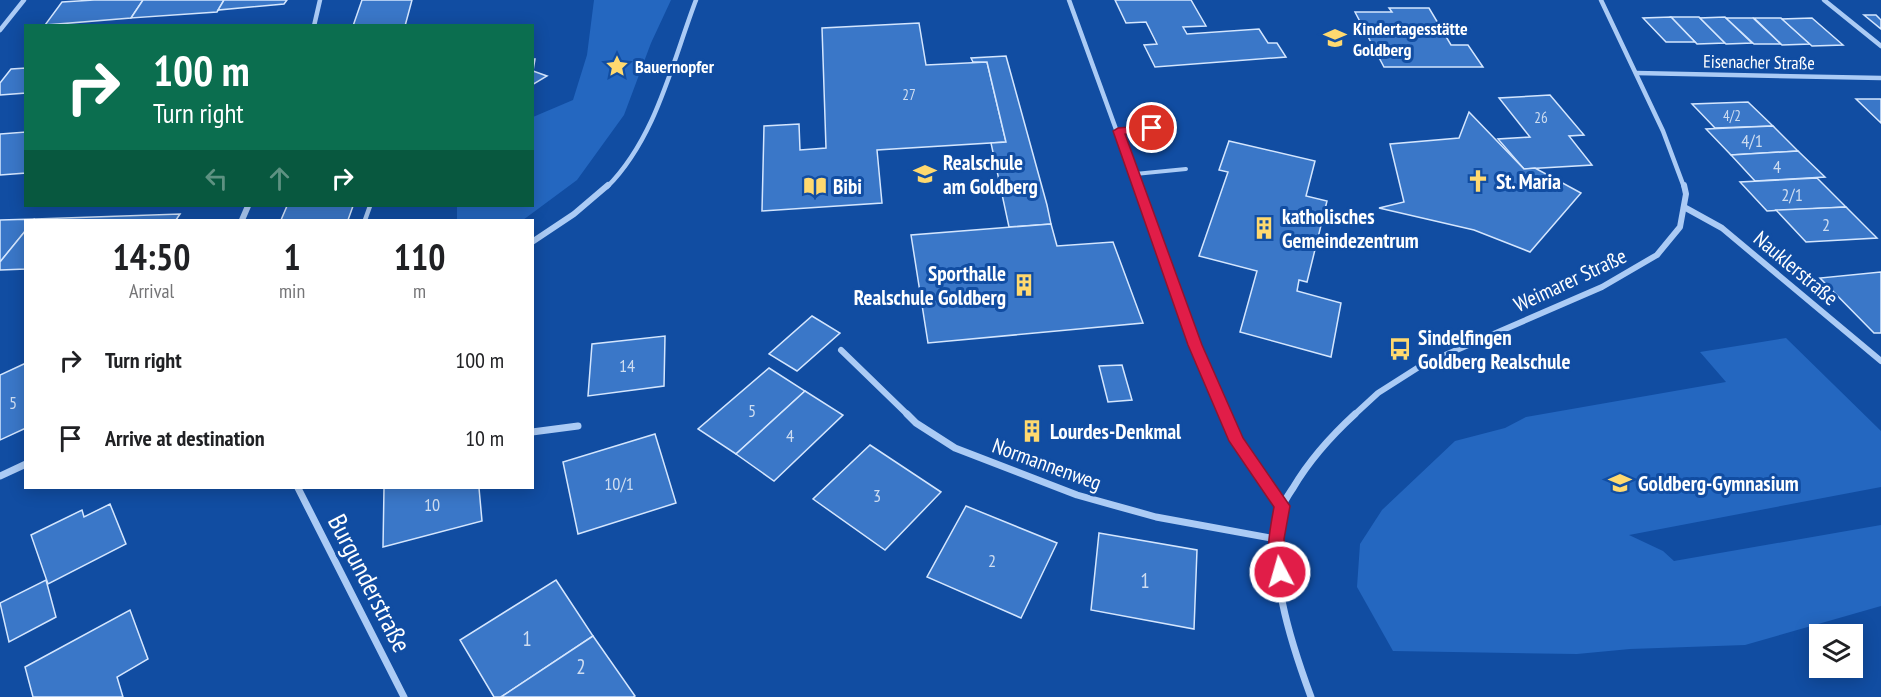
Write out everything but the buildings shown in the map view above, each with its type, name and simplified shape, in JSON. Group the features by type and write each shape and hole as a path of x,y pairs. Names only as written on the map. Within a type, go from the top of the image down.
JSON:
{"street":[{"path":"0,30 24,0"},
{"path":"314,24 320,0"},
{"path":"534,241 567,221 609,184 632,156 646,129 696,0"},
{"path":"1069,0 1135,174 1195,345 1237,441 1282,506 1276,539 1281,589 1295,654 1311,697"},
{"name":"Weimarer Straße","path":"1282,506 1304,470 1326,441 1378,393 1422,365 1602,287 1638,268 1657,255 1680,227 1686,194 1683,178 1601,0"},
{"path":"1824,0 1881,46"},
{"name":"Eisenacher Straße","path":"1636,73 1881,78"},
{"name":"Nauklerstraße","path":"1684,207 1722,228 1881,361"},
{"name":"Normannenweg","path":"841,350 916,423 955,448 1077,495 1156,517 1276,539"},
{"path":"534,432 578,426"},
{"path":"0,476 24,465"},
{"name":"Burgunderstraße","path":"299,489 404,697"}],"lane":[{"path":"1118,131 1168,126"},
{"path":"1135,174 1185,169"}],"shaded area":[{"path":"594,0 671,0 651,43 624,115 577,180 524,219 457,219 457,207 534,207 534,117 573,100 587,55"},
{"name":"Goldberg-Gymnasium","path":"1786,338 1881,431 1881,487 1629,535 1663,551 1674,561 1881,525 1881,606 1818,624 1809,624 1809,627 1745,645 1630,649 1577,654 1393,651 1357,587 1360,544 1382,510 1455,441 1505,428 1526,417 1726,382 1700,352"}],"place":[{"name":"Kindertagesstätte Goldberg","path":"1335,38"},
{"name":"Bauernopfer","path":"617,66"},
{"name":"Realschule am Goldberg","path":"925,174"},
{"name":"St. Maria","path":"1478,181"},
{"name":"Bibi","path":"815,186"},
{"name":"katholisches Gemeindezentrum","path":"1264,228"},
{"name":"Sporthalle Realschule Goldberg","path":"1024,285"},
{"name":"Sindelfingen Goldberg Realschule","path":"1400,349"},
{"name":"Lourdes-Denkmal","path":"1032,431"},
{"name":"Goldberg-Gymnasium","path":"1620,483"}],"route":[{"path":"1152,128 1118,131 1195,345 1237,441 1250,464 1282,506 1276,539 1280,572"}]}
